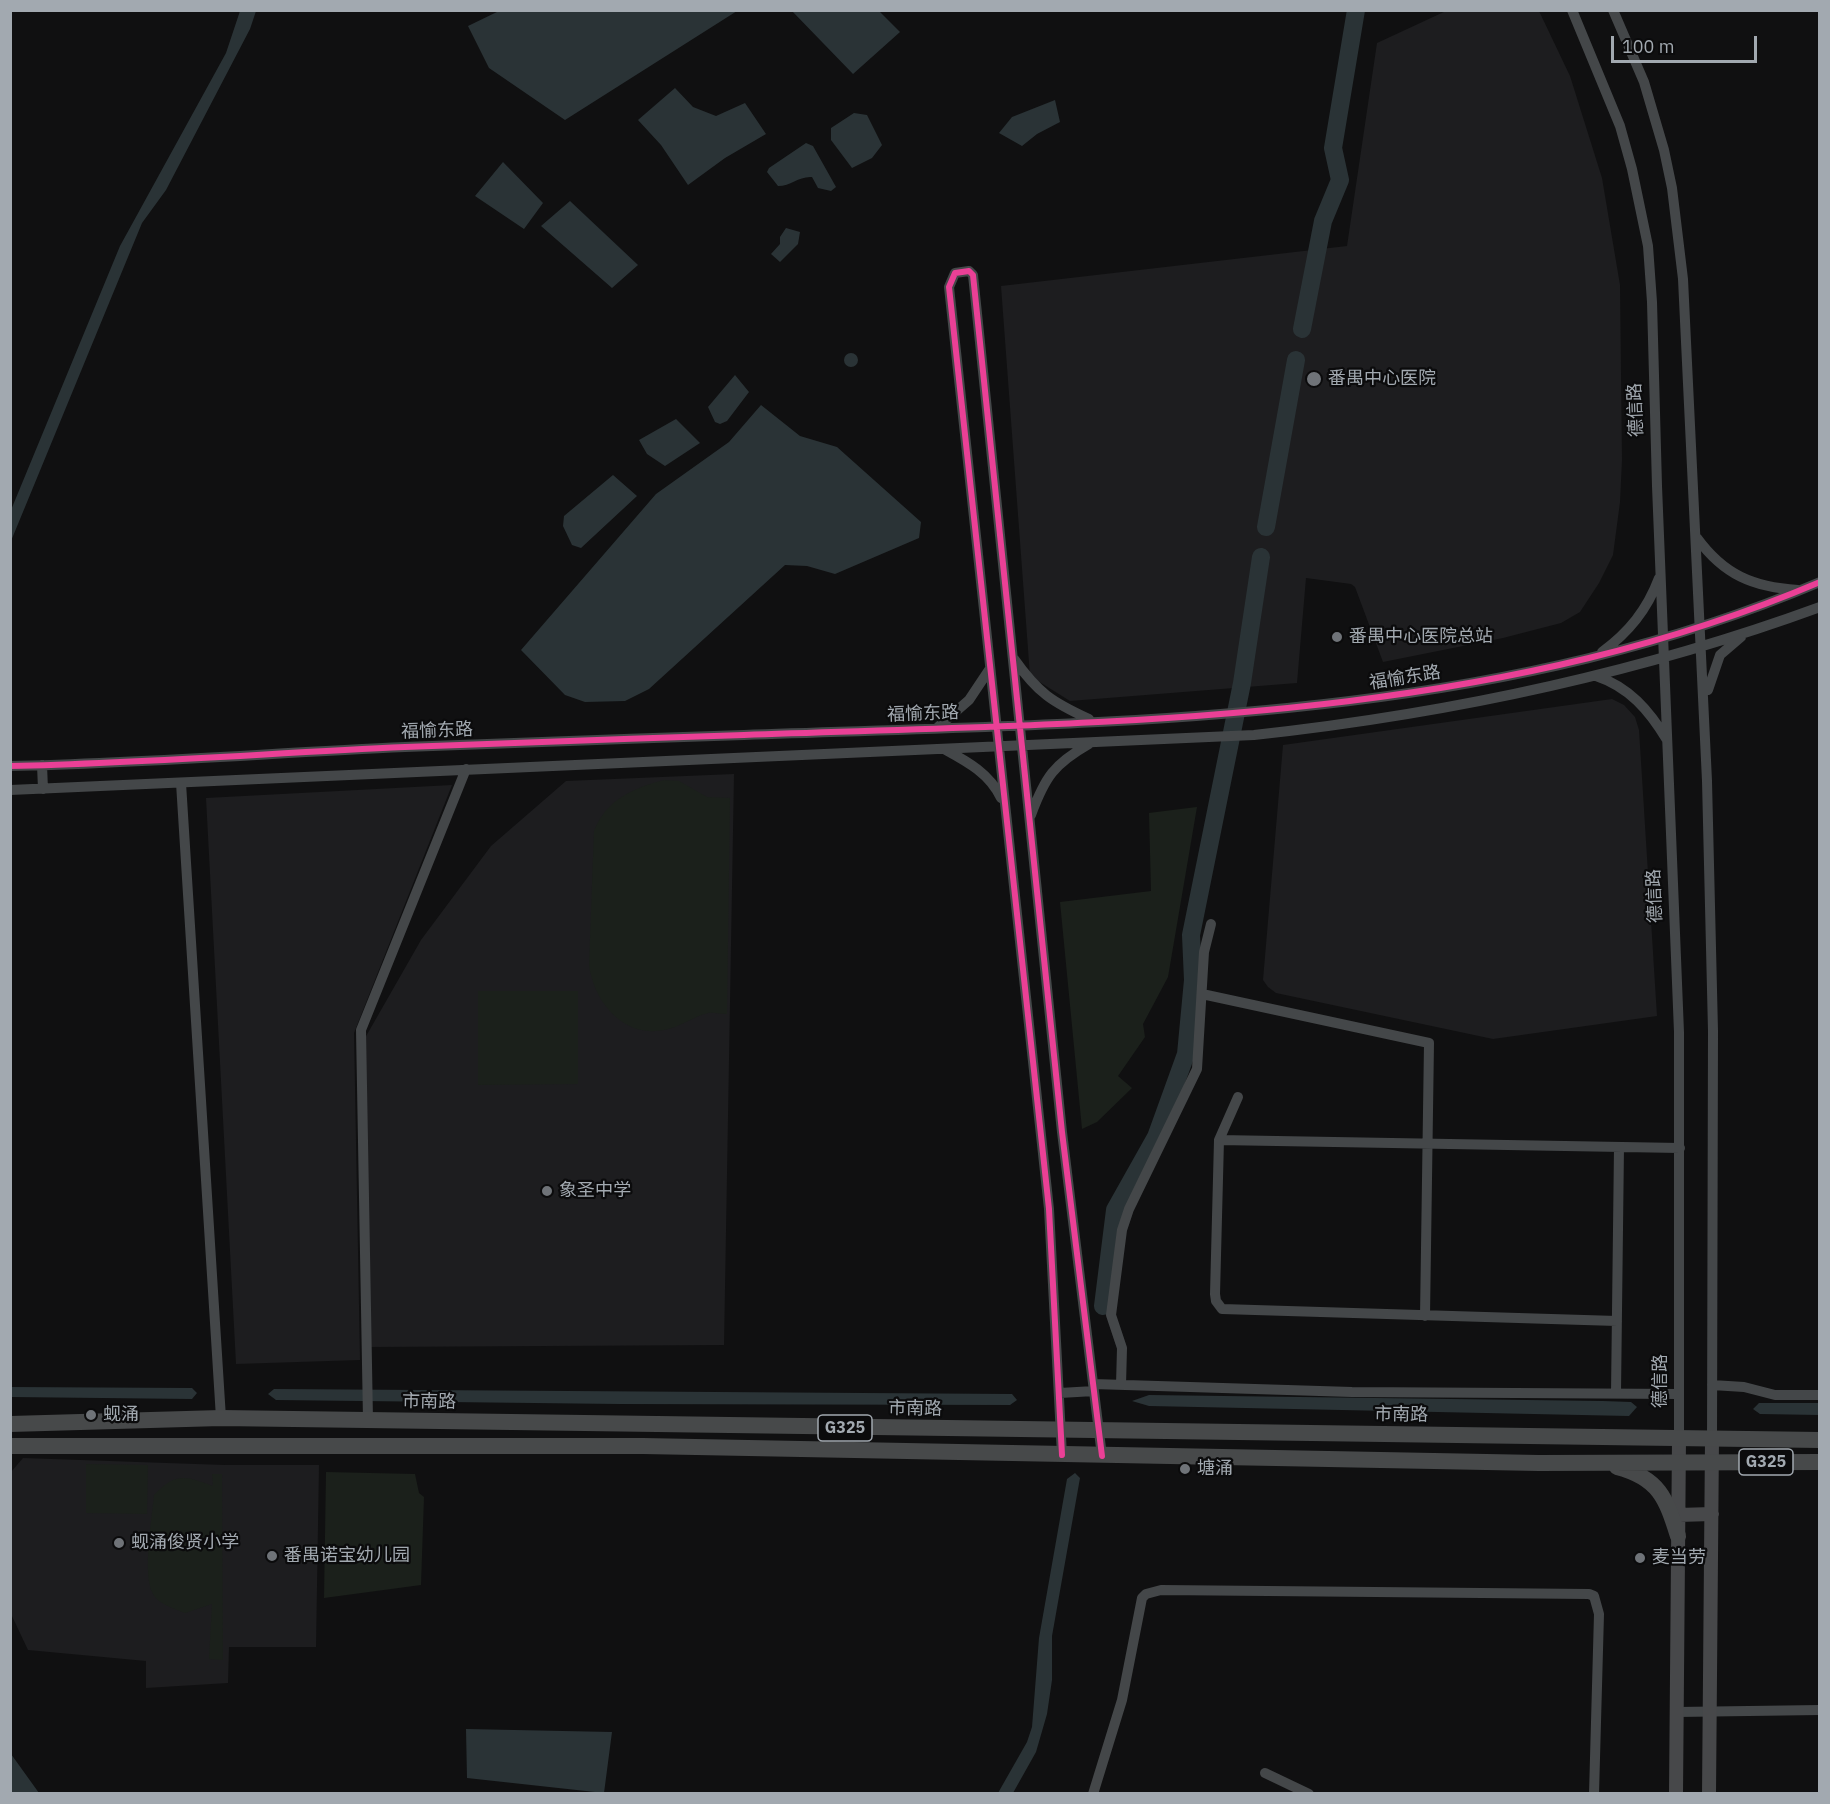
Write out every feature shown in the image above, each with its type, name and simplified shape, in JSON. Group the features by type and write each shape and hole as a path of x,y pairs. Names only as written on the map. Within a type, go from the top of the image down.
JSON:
{"highway":[{"name":"市南路","path":"10,1424 369,1413 1061,1431 1820,1440"},
{"path":"1024,1430 1025,1454"},
{"path":"1136,1432 1137,1456"},
{"name":"G325","path":"10,1446 631,1446 1102,1456 1599,1462 1820,1462"},
{"path":"1599,1462 1631,1471 1657,1487 1668,1504 1678,1536"}],"main road":[{"name":"德信路","path":"1676,1794 1679,1438"},
{"path":"1709,1794 1712,1439"},
{"path":"1678,1515 1712,1515"}],"street":[{"name":"德信路","path":"1572,10 1620,126 1632,169 1648,246 1679,1032 1679,1438"},
{"path":"1613,10 1644,82 1664,150 1672,188 1683,279 1702,646 1713,1031 1712,1439"},
{"path":"1062,1455 1049,1209 997,747 949,287 955,273 963,271 969,271 973,276 1062,1132 1102,1456"},
{"path":"1697,537 1709,554 1737,577 1771,588 1802,590"},
{"path":"1599,655 1637,621 1650,600 1661,572"},
{"name":"福愉东路","path":"10,766 408,747 995,726 1259,711 1395,695 1599,655 1701,628 1820,582"},
{"name":"福愉东路","path":"10,790 1254,735 1450,708 1596,676 1749,632 1820,607"},
{"path":"1704,707 1710,679 1720,655 1749,632"},
{"path":"1014,658 1031,684 1054,703 1092,721"},
{"path":"937,728 969,700 989,670"},
{"path":"1596,676 1617,683 1635,698 1656,722 1668,742"},
{"path":"1106,720 1108,742"},
{"path":"1030,818 1043,782 1056,765 1090,743"},
{"path":"946,750 973,764 988,779 1004,804"},
{"path":"42,765 42,789"},
{"path":"369,1413 361,1030 466,769"},
{"path":"182,783 221,1418"},
{"path":"1121,1385 1122,1348 1111,1315 1122,1230 1129,1209 1197,1070 1204,952 1211,924"},
{"path":"1202,993 1429,1043 1425,1316"},
{"path":"1238,1097 1219,1140 1215,1294 1216,1301 1222,1309 1617,1321"},
{"path":"1219,1140 1680,1148"},
{"path":"1616,1394 1618,1147"},
{"path":"1060,1393 1121,1385 1352,1392 1679,1394"},
{"path":"1712,1385 1744,1388 1774,1395 1820,1395"},
{"path":"1093,1794 1122,1700 1142,1598 1146,1594 1161,1590 1341,1589 1465,1594 1589,1594 1594,1596 1599,1614 1594,1794"},
{"path":"1677,1712 1820,1710"},
{"path":"1265,1773 1309,1794"}],"shaded area":[{"path":"240,11 256,11 250,29 166,190 142,223 11,541 11,510 120,246 226,53"},
{"path":"499,11 737,11 565,120 489,68 468,26"},
{"path":"792,11 879,11 900,32 853,74"},
{"name":"番禺中心医院","path":"1446,11 1539,11 1570,76 1602,178 1620,285 1622,460 1620,502 1613,555 1599,583 1580,612 1561,623 1503,638 1383,662 1355,587 1351,584 1306,578 1297,683 1070,701 1030,676 1001,286 1347,246 1377,43"},
{"path":"675,88 693,107 716,116 745,103 766,134 725,158 688,185 661,145 638,120"},
{"path":"1055,100 1060,122 1037,134 1022,146 999,133 1012,117"},
{"path":"854,113 867,115 882,145 872,158 852,168 831,140 831,128"},
{"path":"806,143 813,146 836,187 831,191 818,188 812,177 778,186 767,172 769,168"},
{"path":"503,162 543,203 524,229 475,196"},
{"path":"570,201 638,265 612,288 541,226"},
{"path":"786,228 800,232 798,244 780,262 771,254 780,244 780,237"},
{"path":"848,353 854,353 858,360 854,367 848,367 844,363 844,357"},
{"path":"735,375 749,392 727,421 720,424 715,422 708,407"},
{"path":"761,405 800,436 837,447 921,522 919,538 835,574 807,566 785,565 649,689 625,701 585,702 565,695 521,650 656,494 729,442"},
{"path":"676,419 700,443 665,466 647,454 639,440"},
{"path":"613,475 637,496 581,548 572,545 563,526 564,516"},
{"path":"1612,699 1624,705 1635,717 1639,730 1657,1016 1493,1039 1276,993 1268,987 1263,980 1283,745"},
{"name":"象圣中学","path":"734,774 724,1345 369,1347 365,1038 421,940 491,846 566,781"},
{"path":"664,780 679,781 707,797 730,798 727,1014 708,1013 670,1029 649,1031 624,1023 613,1014 604,1004 592,979 589,965 594,831 599,820 613,803 631,791"},
{"path":"452,785 354,1033 360,1360 236,1364 206,798"},
{"path":"1197,807 1168,977 1143,1024 1145,1037 1118,1076 1132,1088 1097,1122 1082,1129 1060,902 1151,891 1149,813"},
{"path":"478,991 578,991 578,1084 478,1085"},
{"path":"11,1387 192,1388 197,1393 192,1399 11,1397"},
{"path":"274,1389 1012,1394 1017,1400 1010,1405 276,1400 268,1394"},
{"path":"1149,1395 1603,1401 1631,1402 1637,1407 1629,1416 1149,1406 1132,1401"},
{"path":"1759,1403 1819,1403 1819,1415 1760,1414 1753,1409"},
{"name":"蚬涌俊贤小学","path":"23,1458 225,1465 319,1465 316,1647 229,1647 228,1683 146,1688 146,1661 28,1650 11,1614 11,1472"},
{"path":"86,1464 148,1465 147,1514 86,1513"},
{"path":"326,1472 415,1474 419,1493 424,1497 421,1585 324,1598"},
{"path":"1075,1473 1080,1478 1052,1636 1052,1680 1047,1714 1036,1752 1013,1793 998,1793 1027,1742 1032,1727 1039,1638 1067,1479"},
{"path":"212,1474 222,1474 223,1660 209,1659 212,1604 185,1613 167,1606 155,1598 148,1573 154,1495 169,1482 181,1478 213,1486"},
{"path":"466,1729 612,1732 604,1793 467,1778"},
{"path":"11,1754 39,1793 12,1793"}],"waterway":[{"path":"1302,329 1323,221 1340,180 1333,148 1356,10"},
{"path":"1266,527 1296,360"},
{"path":"1103,1306 1115,1210 1156,1137 1186,1054 1193,980 1191,935 1242,683 1261,557"}],"cycle path":[{"path":"1062,1455 1049,1209 949,287 955,273 969,271 973,275 1062,1132 1102,1456"},
{"path":"10,766 447,745 1017,726 1154,719 1291,708 1426,690 1560,665 1692,629 1820,582"}],"place":[{"name":"番禺中心医院","path":"1314,379"},
{"name":"番禺中心医院总站","path":"1337,637"},
{"name":"象圣中学","path":"547,1191"},
{"name":"蚬涌","path":"91,1415"},
{"name":"塘涌","path":"1185,1469"},
{"name":"蚬涌俊贤小学","path":"119,1543"},
{"name":"番禺诺宝幼儿园","path":"272,1556"},
{"name":"麦当劳","path":"1640,1558"}]}
